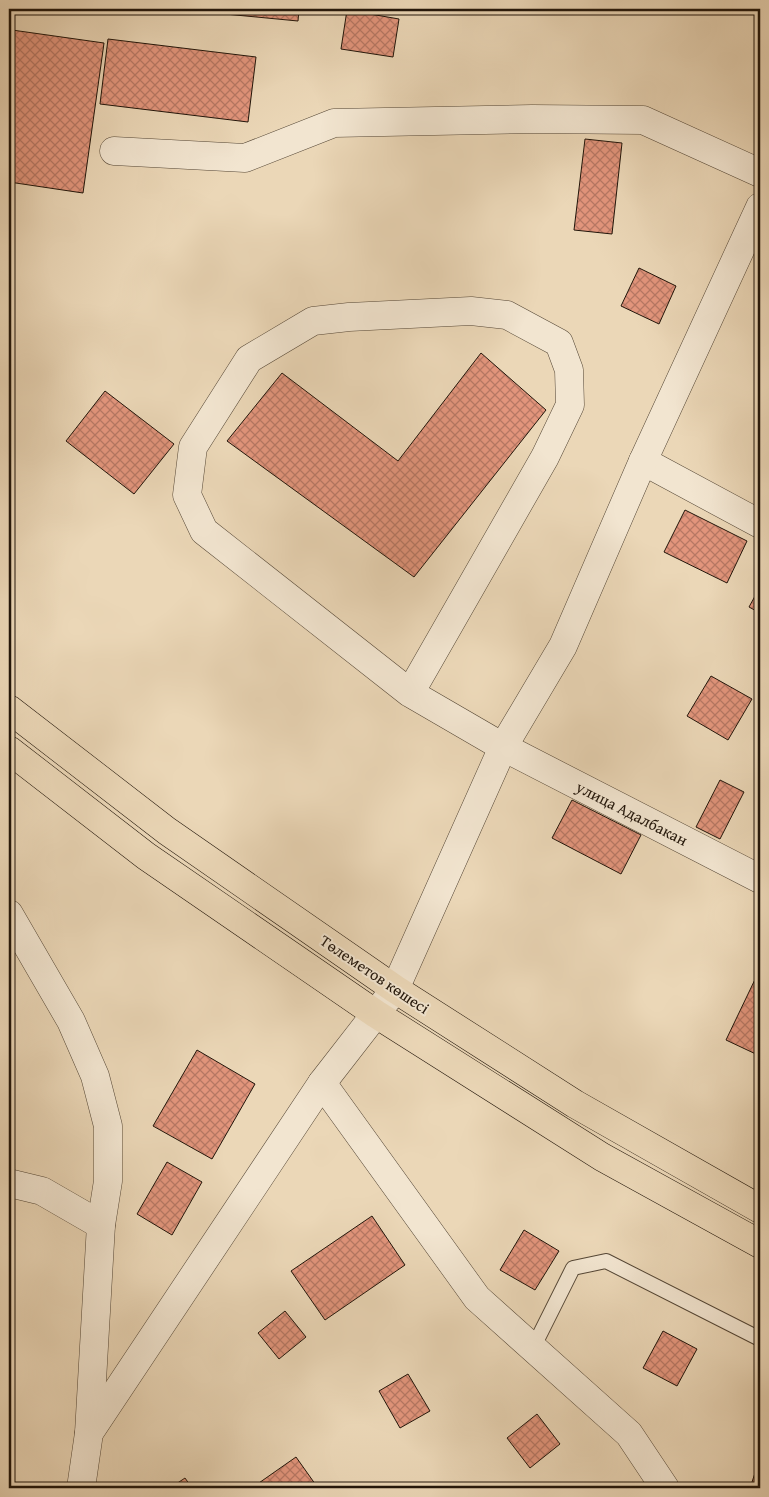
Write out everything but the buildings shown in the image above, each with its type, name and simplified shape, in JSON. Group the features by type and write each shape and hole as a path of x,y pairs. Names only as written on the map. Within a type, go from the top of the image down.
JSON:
{"main road":[{"name":"Төлеметов көшесі","path":"9,709 167,831 395,988 576,1104 760,1209"},
{"name":"Төлеметов көшесі","path":"9,750 146,856 376,1014 602,1157 760,1244"}],"street":[{"path":"114,151 246,158 334,123 532,119 643,120 760,173"},
{"path":"89,1433 322,1083 395,988 503,747 563,646 643,461 759,212"},
{"name":"улица Адалбакан","path":"410,693 545,457 570,405 569,370 560,343 507,315 470,311 349,317 313,321 249,359 193,447 187,495 204,531 410,693 503,747 760,879"},
{"path":"643,461 760,524"},
{"path":"9,914 71,1021 95,1076 108,1126 108,1181 102,1225 89,1433 81,1488"},
{"path":"322,1083 477,1298 629,1434 665,1488"},
{"path":"9,1183 42,1191 102,1225"}],"lane":[{"path":"533,1348 573,1268 606,1261 760,1339"}]}
